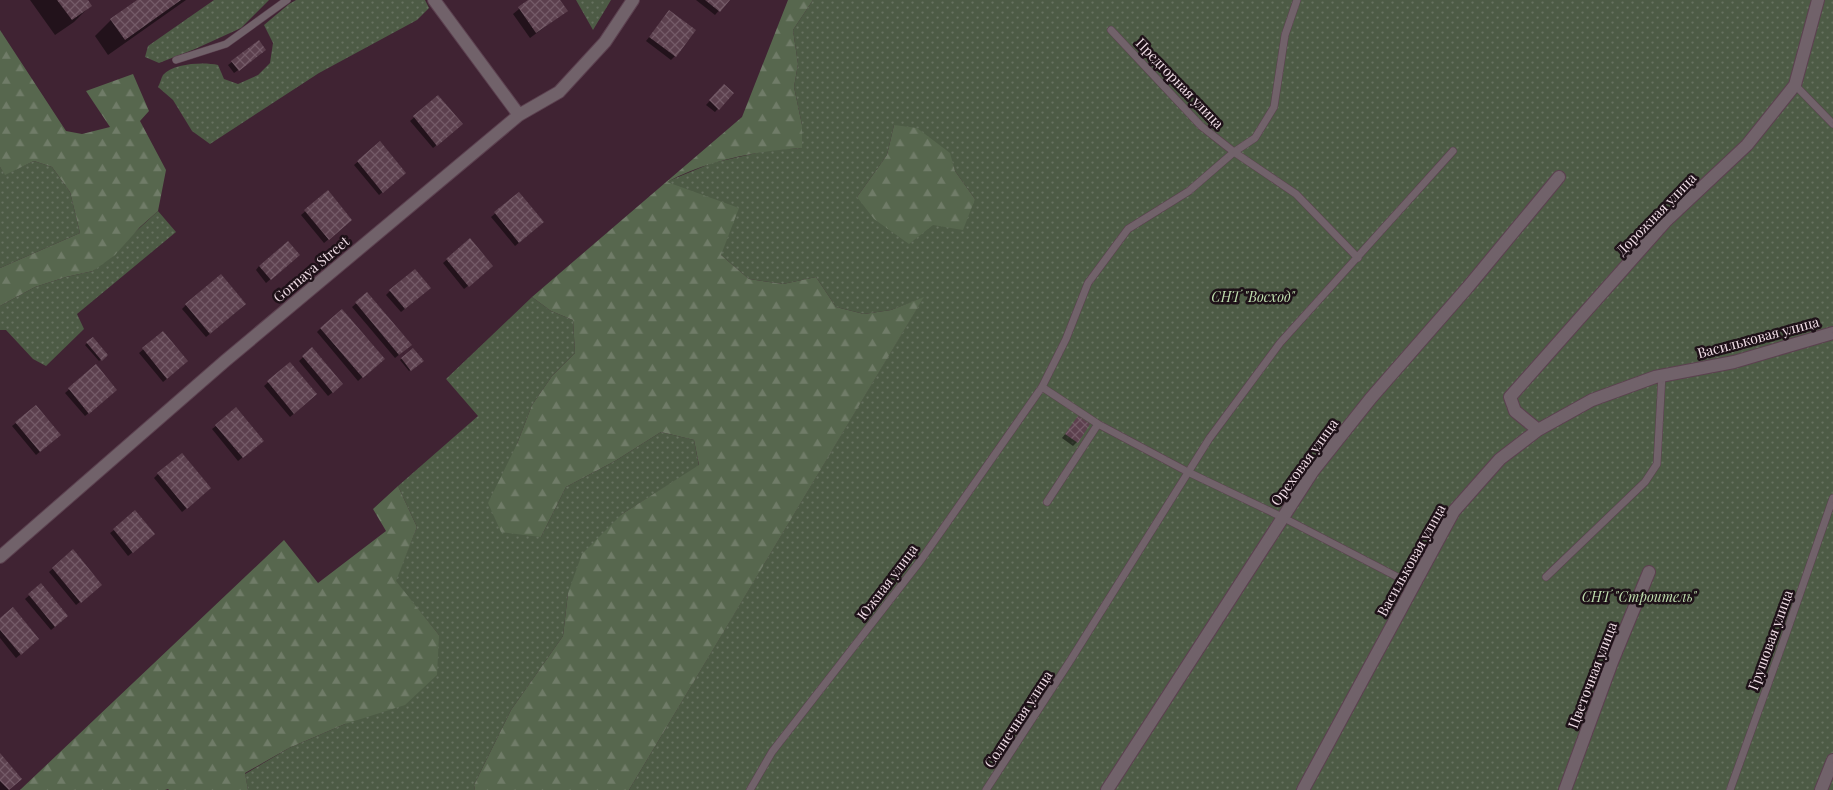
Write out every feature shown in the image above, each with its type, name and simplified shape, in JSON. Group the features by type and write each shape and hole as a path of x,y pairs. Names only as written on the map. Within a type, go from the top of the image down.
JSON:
{"street":[{"path":"434,0 519,115"},
{"name":"Gornaya Street","path":"0,557 225,361 519,115 559,92 605,42 633,0"},
{"name":"Дорожная улица","path":"1538,430 1515,411 1510,397 1665,222 1747,145 1794,85 1818,0"},
{"name":"Ореховая улица","path":"1107,790 1312,471 1371,398 1468,287 1559,177"},
{"name":"Васильковая улица","path":"1304,790 1454,512 1500,459 1538,430 1592,400 1662,375 1734,362 1833,333"},
{"name":"Цветочная улица","path":"1565,790 1612,662 1649,572"},
{"path":"1821,790 1833,760"}],"lane":[{"path":"176,60 226,44 287,0"},
{"path":"1297,0 1285,35 1274,107 1255,138 1234,152 1188,191 1128,229 1088,283 1066,339 1042,387 1098,424 1188,472 1282,517 1413,585"},
{"name":"Предгорная улица","path":"1111,30 1201,126 1234,152 1296,194 1358,258"},
{"path":"1794,85 1833,124"},
{"name":"Солнечная улица","path":"986,790 1070,661 1209,439 1280,343 1453,151"},
{"path":"1546,577 1645,482 1657,464 1662,375"},
{"name":"Южная улица","path":"750,790 772,752 921,560 1042,387"},
{"path":"1048,502 1098,424"},
{"name":"Грушовая улица","path":"1730,790 1833,498"}],"green space":[{"path":"214,0 269,0 241,28 159,63 145,57 148,46"},
{"path":"296,0 425,0 429,8 417,20 319,73 210,144 192,131 173,100 158,87 163,75 174,68 189,64 205,64 218,65 224,79 238,84 258,75 270,63 273,43 264,25"},
{"path":"576,0 611,0 593,30"},
{"path":"788,0 813,0 793,30 798,64 794,87 802,125 802,148 767,151 716,162 667,182 739,208 721,255 749,279 783,284 816,277 836,307 864,314 891,310 924,297 629,790 475,790 474,785 511,710 563,636 568,593 582,554 622,514 699,465 694,440 661,432 615,461 566,487 541,537 501,532 488,503 517,444 532,405 552,376 575,353 573,320 551,311 532,297 742,117"},
{"name":"СНТ \"Восход\"","path":"813,0 1833,0 1833,790 629,790 923,298 891,310 864,314 836,307 816,277 783,284 749,279 721,255 666,182 712,163 769,150 802,148 802,125 794,87 798,64 793,30","holes":["894,125 949,153 955,171 975,199 933,225 857,197 887,155"]},
{"path":"0,30 66,131 82,134 110,127 86,91 133,74 149,111 140,121 166,170 158,211 140,227 115,255 93,271 35,287 0,306 0,268 80,233 70,192 52,167 34,161 5,175 0,167"},
{"path":"894,125 917,128 950,153 955,171 975,199 963,230 933,225 909,244 874,219 857,197 887,155"},
{"path":"34,161 52,167 70,192 80,233 0,268 0,167 5,174"},
{"path":"158,211 176,232 77,314 84,329 46,366 33,359 6,330 0,330 0,306 35,287 93,271"},
{"path":"532,297 551,311 573,320 575,353 552,376 532,405 517,444 541,537 566,487 615,461 661,432 694,440 699,466 622,514 568,593 563,636 511,710 474,785 475,790 248,790 245,774 289,748 345,724 439,635 395,581 417,527 398,486 478,416 446,379"},
{"path":"398,486 417,527 396,581 439,635 437,675 405,705 345,724 289,748 245,773 248,790 20,790 284,540 318,583 386,531 373,509"}],"building":[{"path":"57,0 88,0 92,6 72,20"},
{"path":"137,0 181,0 125,40 110,19"},
{"path":"528,0 560,0 568,11 536,33 518,7"},
{"path":"705,0 730,0 720,12"},
{"path":"669,10 696,30 676,57 649,37"},
{"path":"259,40 266,50 239,71 231,61"},
{"path":"724,84 734,93 719,110 709,100"},
{"path":"438,95 463,124 437,146 413,116"},
{"path":"380,141 406,173 383,193 357,161"},
{"path":"328,190 352,220 329,240 304,210"},
{"path":"519,192 544,222 519,243 494,212"},
{"path":"470,238 493,266 469,287 446,259"},
{"path":"288,241 300,255 271,280 259,266"},
{"path":"415,269 431,288 405,309 389,290"},
{"path":"221,274 246,304 210,334 185,304"},
{"path":"367,292 412,345 399,355 355,302"},
{"path":"342,309 385,359 363,378 320,328"},
{"path":"163,331 188,361 167,379 142,348"},
{"path":"93,337 108,355 102,361 86,342"},
{"path":"312,347 343,384 333,393 302,356"},
{"path":"413,348 424,361 411,371 401,358"},
{"path":"290,362 317,394 294,414 267,381"},
{"path":"96,364 117,390 89,414 68,388"},
{"path":"36,405 61,435 40,452 15,422"},
{"path":"236,407 264,441 243,458 215,425"},
{"path":"1078,416 1090,424 1078,443 1065,434"},
{"path":"182,453 211,488 187,509 157,473"},
{"path":"135,510 155,534 133,553 113,529"},
{"path":"73,549 102,585 81,603 52,568"},
{"path":"41,583 68,616 55,627 28,594"},
{"path":"13,607 39,639 21,655 0,630 0,618"},
{"path":"0,753 22,779 9,790 0,781"}],"park label":[{"name":"СНТ \"Строитель\"","path":"1639,596"}]}
